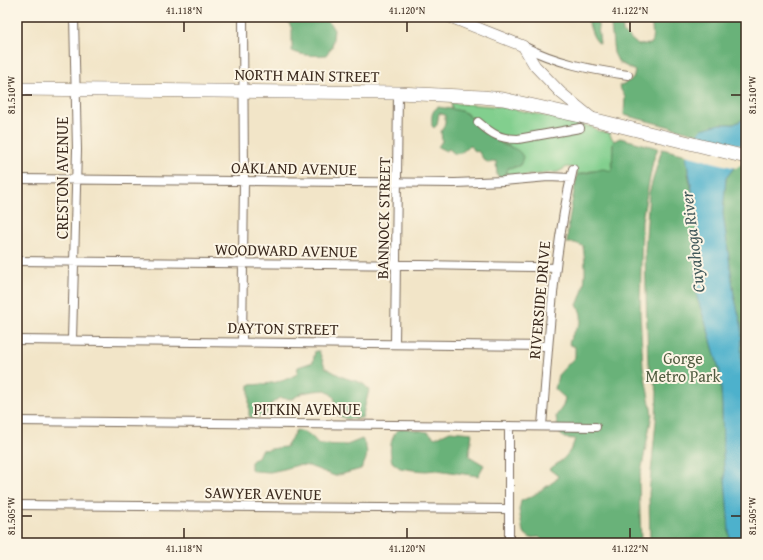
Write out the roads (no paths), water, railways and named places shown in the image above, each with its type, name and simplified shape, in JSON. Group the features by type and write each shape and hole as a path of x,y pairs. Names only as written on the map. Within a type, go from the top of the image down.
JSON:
{"main road":[{"path":"450,17 522,46 535,66 550,82 561,93 594,119"},
{"name":"NORTH MAIN STREET","path":"17,89 398,93 503,99 594,119 746,157"}],"street":[{"name":"CRESTON AVENUE","path":"72,340 76,179 74,17"},
{"path":"242,342 244,263 243,17"},
{"path":"522,46 540,55 556,60 602,72 628,75"},
{"name":"BANNOCK STREET","path":"395,344 398,93"},
{"path":"478,122 497,136 507,139 518,139 580,128"},
{"name":"OAKLAND AVENUE","path":"17,179 476,183 548,177 572,173"},
{"name":"RIVERSIDE DRIVE","path":"542,426 555,268 560,228 572,173"},
{"name":"WOODWARD AVENUE","path":"17,260 555,268"},
{"name":"DAYTON STREET","path":"17,340 548,346"},
{"name":"PITKIN AVENUE","path":"17,421 596,426"},
{"path":"509,426 509,543"},
{"name":"SAWYER AVENUE","path":"17,505 508,509"}],"water":[{"path":"746,118 746,159 736,165 726,178 723,213 734,295 742,328 741,360 746,444 746,543 730,543 723,453 720,372 697,298 697,216 686,157 693,139 702,129 719,124 734,124"}],"water label":[{"name":"Cuyahoga River","path":"692,242"}],"park label":[{"name":"Gorge Metro Park","path":"683,367"}]}
